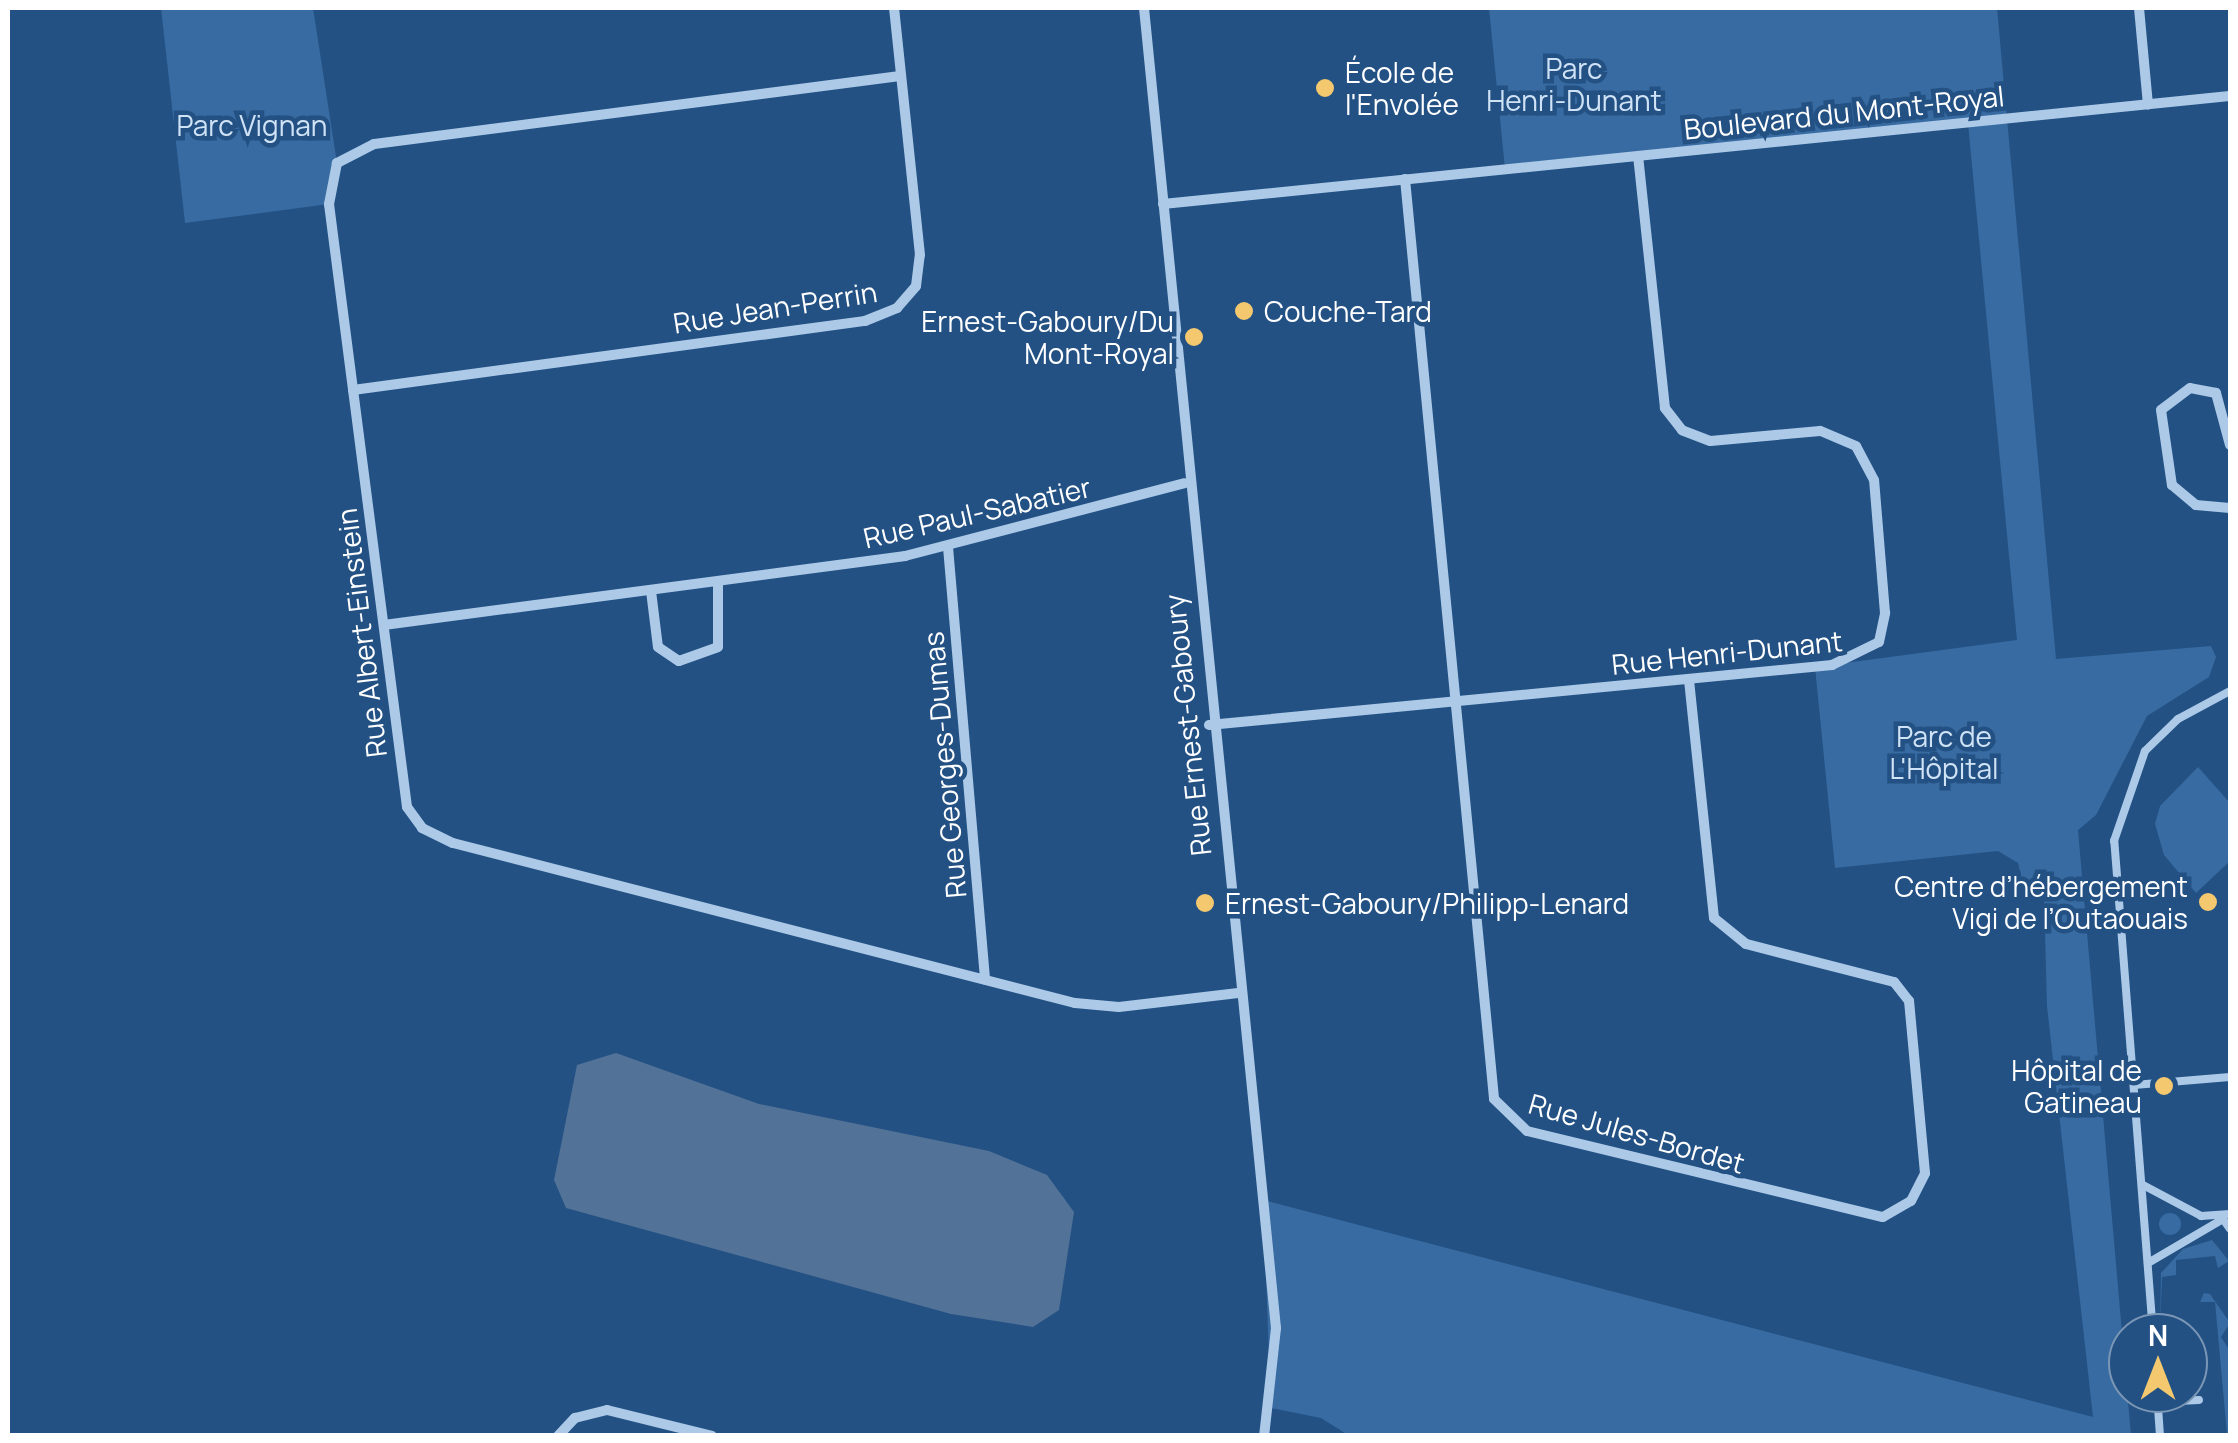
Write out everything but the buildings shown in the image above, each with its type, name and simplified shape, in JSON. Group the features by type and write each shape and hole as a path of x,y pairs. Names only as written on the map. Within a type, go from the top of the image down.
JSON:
{"street":[{"name":"Rue Jean-Perrin","path":"353,390 865,321 897,308 916,286 920,255 894,8"},
{"name":"Rue Ernest-Gaboury","path":"1144,8 1209,725 1276,1328 1264,1436"},
{"path":"2140,8 2148,104"},
{"name":"Rue Albert-Einstein","path":"900,76 349,153 328,188 403,792 433,836 1095,1007 1238,994"},
{"name":"Boulevard du Mont-Royal","path":"1164,204 2230,96"},
{"name":"Rue Henri-Dunant","path":"1209,725 1848,663 1872,650 1885,613 1874,480 1856,446 1829,432 1710,441 1672,421 1662,393 1638,156"},
{"name":"Rue Jules-Bordet","path":"1405,179 1490,1080 1501,1112 1527,1131 1883,1217 1911,1201 1925,1173 1910,1002 1894,982 1746,944 1714,918 1688,680"},
{"path":"2230,445 2216,393 2190,388 2160,410 2172,485 2196,506 2230,508"},
{"name":"Rue Paul-Sabatier","path":"384,625 718,584 948,548 1185,484"},
{"name":"Rue Georges-Dumas","path":"948,548 984,979"},
{"path":"651,592 658,646 679,660 718,647 718,584"},
{"path":"558,1436 575,1418 607,1410 712,1436"}],"lane":[{"path":"2152,1313 2117,816 2152,743 2230,691"},
{"path":"2134,1085 2230,1078"},
{"path":"2143,1185 2227,1216"},
{"path":"2227,1216 2230,1229"},
{"path":"2148,1263 2227,1216"}],"green space":[{"name":"Parc Vignan","path":"161,8 313,8 337,163 329,204 185,223"},
{"path":"1489,8 1997,8 2056,659 2211,646 2216,657 2209,677 2147,716 2096,815 2078,830 2120,1313 2108,1313 2108,1413 2129,1413 2131,1435 1348,1435 1321,1418 1271,1408 1263,1200 2093,1417 2047,1006 2044,896 2026,896 2018,863 1998,851 1835,868 1815,667 2017,640 1968,123 1505,169"},
{"path":"2198,767 2230,803 2230,861 2196,893 2164,855 2155,824 2160,806"},
{"path":"2170,1213 2178,1216 2178,1232 2170,1235 2162,1232 2159,1224 2162,1216"},
{"path":"2212,1240 2229,1261 2218,1268 2215,1256 2176,1260 2176,1275 2162,1277 2160,1313 2161,1273 2183,1249"},
{"path":"2204,1293 2210,1294 2230,1323 2221,1337 2230,1351 2228,1435 2214,1435 2227,1434 2215,1302 2200,1302"}],"shaded area":[{"path":"616,1053 759,1104 989,1151 1047,1175 1074,1212 1059,1310 1033,1327 951,1314 566,1208 554,1180 577,1065"}],"place":[{"name":"École de l'Envolée","path":"1325,88"},
{"name":"Couche-Tard","path":"1244,311"},
{"name":"Ernest-Gaboury/Du Mont-Royal","path":"1194,337"},
{"name":"Centre d’hébergement Vigi de l’Outaouais","path":"2208,902"},
{"name":"Ernest-Gaboury/Philipp-Lenard","path":"1205,903"},
{"name":"Hôpital de Gatineau","path":"2164,1086"}],"park label":[{"name":"Parc Henri-Dunant","path":"1574,84"},
{"name":"Parc de L'Hôpital","path":"1944,752"}]}
